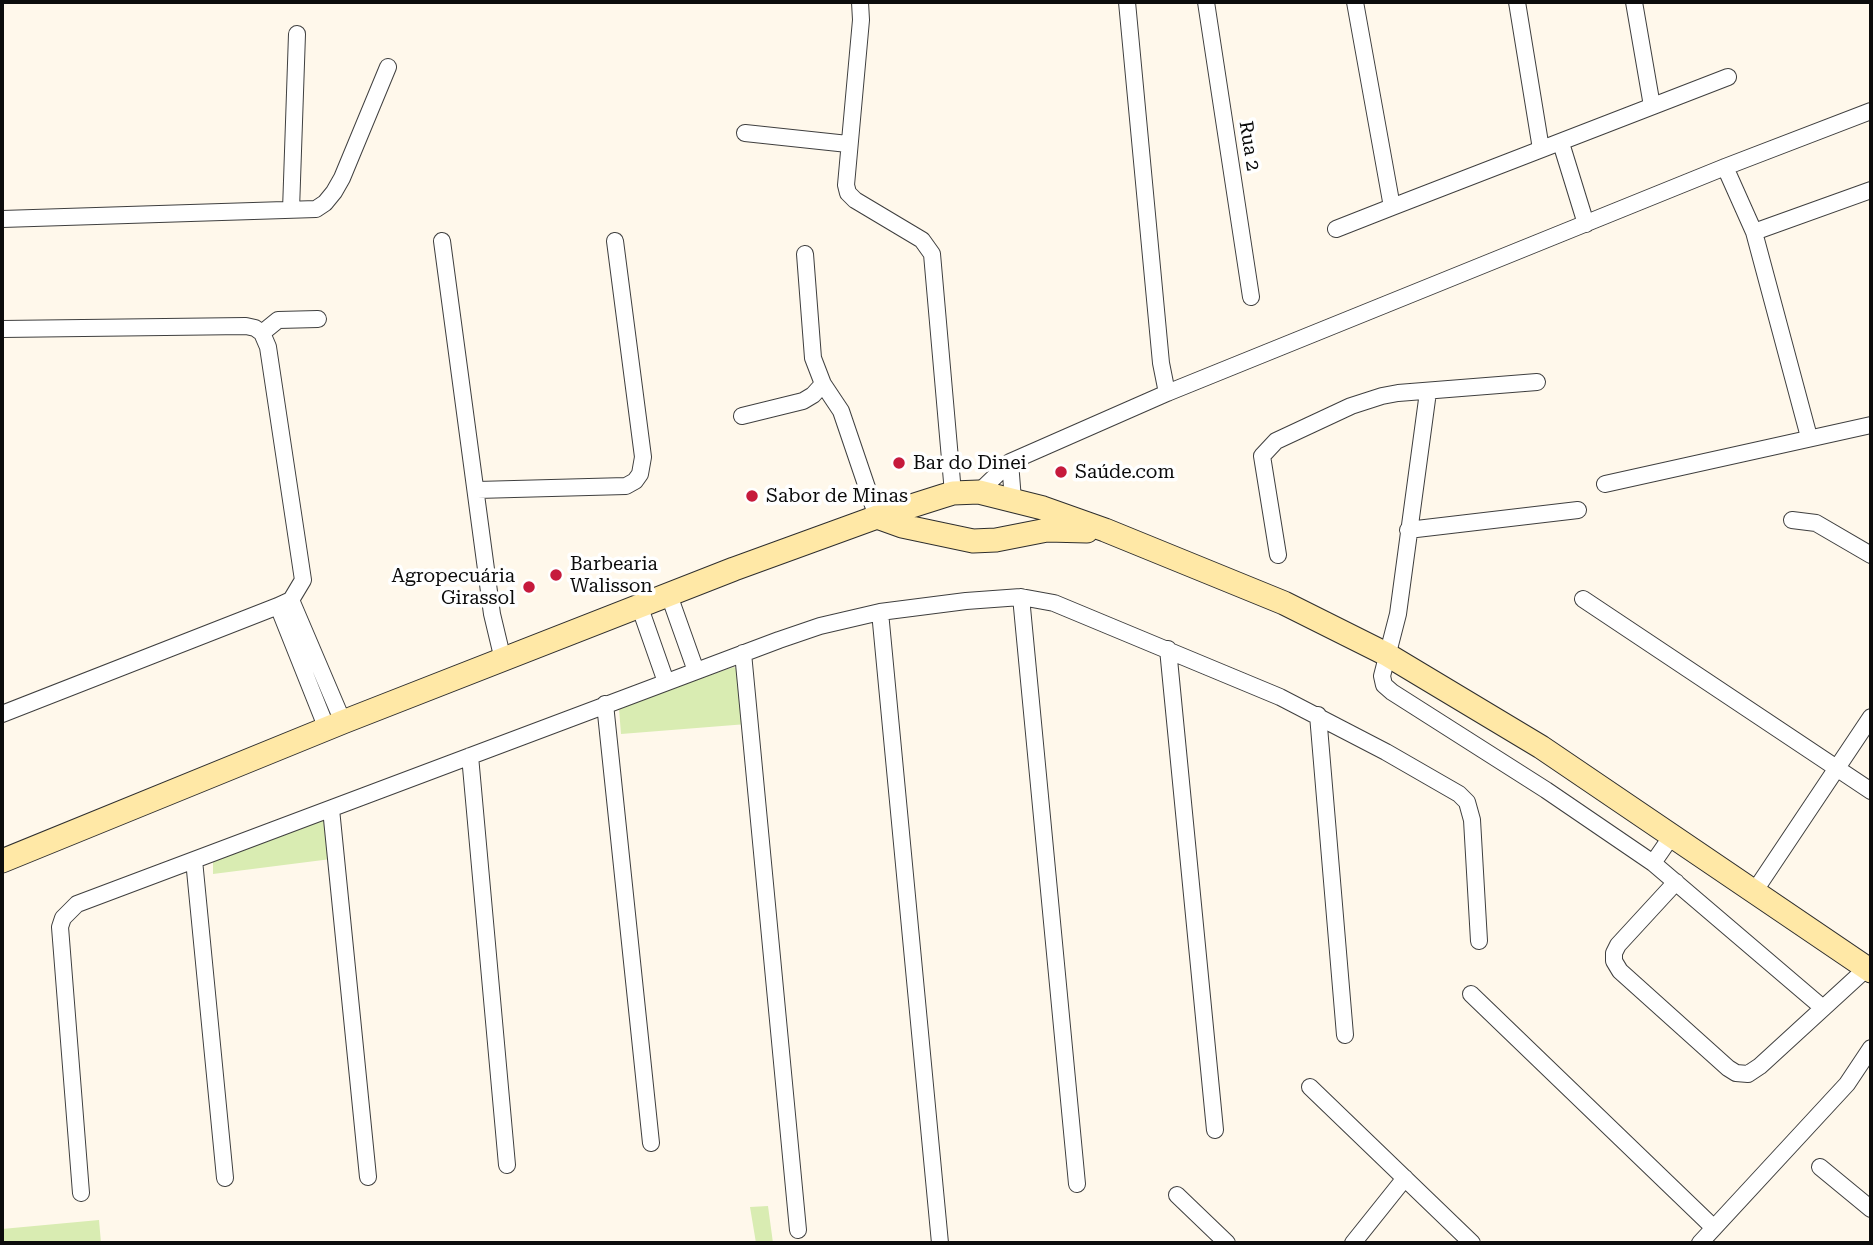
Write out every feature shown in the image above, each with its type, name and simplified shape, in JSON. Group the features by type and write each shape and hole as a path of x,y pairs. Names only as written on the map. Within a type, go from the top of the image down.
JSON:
{"main road":[{"path":"2,861 639,605 877,517 948,495 979,492 1013,500 1105,530 1284,603 1386,654 1541,747 1869,969"},
{"path":"948,495 938,506 936,518 950,537"},
{"path":"1009,537 1017,518 1013,500"},
{"path":"877,517 902,526 973,541 996,540 1047,530 1105,530"},
{"path":"2,854 37,846"}],"street":[{"path":"860,2 846,185 848,193 855,200 922,240 932,254 948,495"},
{"path":"1127,2 1161,363 1167,393"},
{"name":"Rua 2","path":"1206,2 1251,297"},
{"path":"1355,2 1392,207"},
{"path":"1517,2 1541,149"},
{"path":"1634,2 1652,106"},
{"path":"291,210 297,34"},
{"path":"2,219 316,209 334,192 388,67"},
{"path":"1336,229 1728,77"},
{"path":"979,492 1010,461 1167,393 1725,167 1871,111"},
{"path":"745,133 848,144"},
{"path":"1561,143 1586,224"},
{"path":"1725,167 1754,232 1809,437"},
{"path":"1754,232 1871,190"},
{"path":"442,241 492,614 503,660"},
{"path":"477,490 626,486 640,474 643,457 615,242"},
{"path":"805,254 813,358 823,384 841,411 877,517"},
{"path":"262,333 278,320 318,319"},
{"path":"2,329 246,326 262,333 268,346 303,580 284,603 2,713"},
{"path":"1278,555 1262,456 1267,448 1286,435 1351,406 1398,393 1537,382"},
{"path":"742,416 803,401 823,384"},
{"path":"1428,392 1398,614 1381,676 1384,685 1653,863 1823,1008"},
{"path":"1605,484 1871,425"},
{"path":"1010,461 1013,500"},
{"path":"1408,530 1578,510"},
{"path":"1792,520 1816,523 1871,555"},
{"path":"669,595 696,671"},
{"path":"1021,597 1077,1184"},
{"path":"81,1193 60,928 63,918 76,904 743,653 820,626 880,612 1021,597 1054,603 1168,649 1318,715 1459,794 1467,802 1472,820 1479,941"},
{"path":"1583,599 1871,791"},
{"path":"284,603 335,726"},
{"path":"639,605 666,682"},
{"path":"880,612 940,1243"},
{"path":"1168,649 1215,1130"},
{"path":"743,653 798,1230"},
{"path":"606,704 651,1143"},
{"path":"1318,715 1345,1035"},
{"path":"1754,892 1871,717"},
{"path":"470,756 507,1166"},
{"path":"331,809 368,1177"},
{"path":"1653,863 1671,837"},
{"path":"194,860 225,1178"},
{"path":"1676,882 1619,945 1614,953 1614,961 1620,971 1728,1068 1742,1075 1760,1066 1869,969"},
{"path":"1471,993 1714,1228"},
{"path":"1700,1243 1847,1084 1871,1048"},
{"path":"1310,1087 1472,1243"},
{"path":"1820,1167 1871,1209"},
{"path":"1353,1243 1405,1178"},
{"path":"1177,1195 1227,1243"}],"green space":[{"path":"734,667 739,670 747,724 621,734 621,705"},
{"path":"326,819 331,859 213,874 213,859"},
{"path":"768,1206 773,1243 756,1243 750,1207"},
{"path":"99,1220 101,1243 2,1243 2,1229"}],"place":[{"name":"Bar do Dinei","path":"899,463"},
{"name":"Saúde.com","path":"1061,472"},
{"name":"Sabor de Minas","path":"752,496"},
{"name":"Barbearia Walisson","path":"556,575"},
{"name":"Agropecuária Girassol","path":"529,587"}]}
